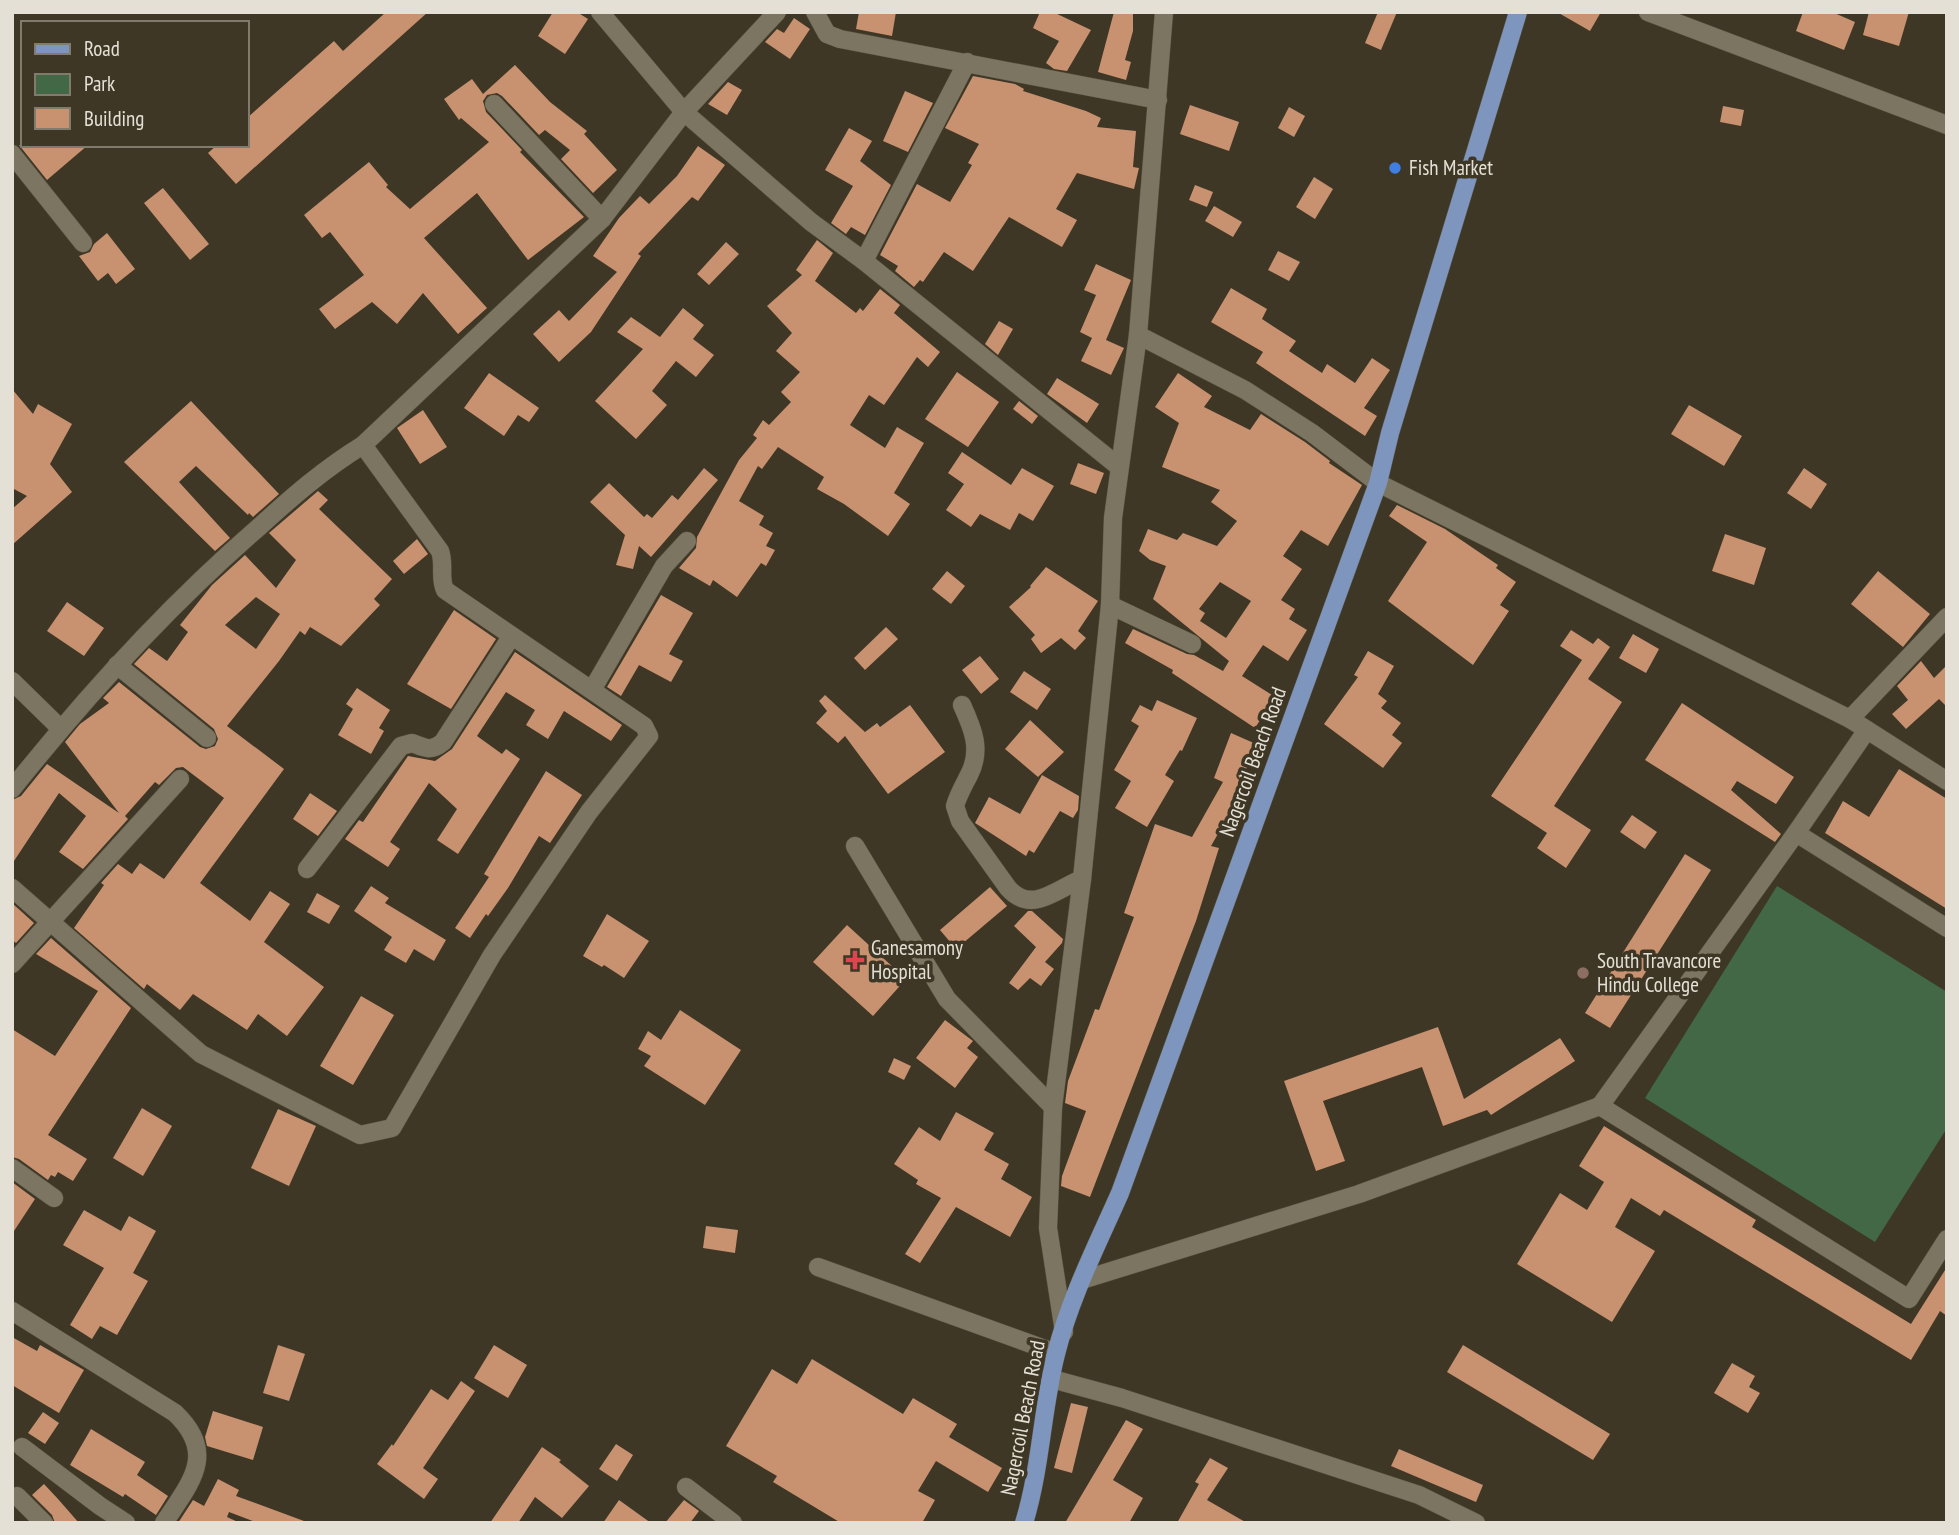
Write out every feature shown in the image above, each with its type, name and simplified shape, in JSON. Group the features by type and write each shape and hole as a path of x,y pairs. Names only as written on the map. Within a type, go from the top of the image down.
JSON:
{"main road":[{"name":"Nagercoil Beach Road","path":"1024,1523 1031,1499 1056,1353 1082,1280 1119,1193 1378,483 1390,433 1518,12"}],"street":[{"path":"600,12 684,112 811,222 864,261 1118,466"},
{"path":"12,789 60,728 117,665 221,559 326,468 363,444 602,219 684,112 777,12"},
{"path":"815,12 827,34 840,39 1158,100"},
{"path":"1064,1332 1048,1228 1053,1107 1082,879 1110,605 1118,466 1138,334 1164,12"},
{"path":"1648,12 1947,125"},
{"path":"864,261 967,62"},
{"path":"494,104 602,219"},
{"path":"12,154 83,243"},
{"path":"1138,334 1245,390 1312,433 1378,483 1850,719 1947,781"},
{"path":"12,888 201,1054 360,1135 392,1128 492,955 589,812 649,736 644,726 445,590 442,586 443,559 440,551 363,444"},
{"path":"592,690 664,566 687,541"},
{"path":"1110,605 1192,643"},
{"path":"1850,719 1947,617"},
{"path":"307,869 401,746 412,743 435,749 443,742 511,636"},
{"path":"117,665 207,738"},
{"path":"12,681 60,728"},
{"path":"962,705 974,733 976,752 975,762 955,806 960,821 1008,888 1026,901 1038,900 1082,879"},
{"path":"1082,1280 1359,1194 1600,1106 1867,730"},
{"path":"12,964 180,779"},
{"path":"1796,833 1947,928"},
{"path":"855,846 947,999 1053,1107"},
{"path":"1600,1106 1909,1300 1947,1239"},
{"path":"12,1168 54,1198"},
{"path":"818,1267 1056,1353"},
{"path":"12,1311 175,1413 188,1426 196,1442 198,1460 189,1485 164,1523"},
{"path":"1052,1379 1122,1398 1395,1486 1429,1499 1476,1523"},
{"path":"22,1447 126,1523"},
{"path":"686,1487 733,1523"},
{"path":"17,1496 44,1523"}],"green space":[{"path":"1777,886 1947,992 1947,1128 1875,1242 1645,1098"}],"building":[{"path":"386,12 428,12 236,184 208,153 215,147 248,147 248,117 334,41 343,51"},
{"path":"553,12 577,12 588,19 565,54 538,36"},
{"path":"859,12 896,12 892,36 856,29"},
{"path":"1040,12 1053,12 1091,30 1067,71 1054,69 1046,63 1059,41 1033,28"},
{"path":"1114,12 1133,12 1133,31 1125,60 1131,62 1126,80 1098,72"},
{"path":"1378,12 1397,12 1381,50 1365,43"},
{"path":"1557,12 1601,12 1590,31"},
{"path":"1803,12 1832,12 1855,22 1844,50 1796,31"},
{"path":"1869,12 1909,12 1899,46 1863,35"},
{"path":"794,18 810,29 790,59 765,42 777,29 784,33"},
{"path":"515,65 550,102 587,131 584,134 617,170 593,193 561,159 570,150 545,130 539,135 502,96 497,93 487,95 483,101 486,112 522,150 520,152 584,217 528,260 477,193 424,238 487,308 458,334 423,293 397,324 372,302 335,329 319,309 364,275 330,232 322,238 304,215 369,162 388,185 386,187 410,209 489,142 461,118 459,120 444,99 472,79 483,94"},
{"path":"973,76 1015,84 1024,89 1023,91 1086,111 1101,118 1097,127 1136,131 1133,167 1139,168 1134,189 1077,173 1056,209 1077,220 1062,247 1009,217 973,271 944,252 923,282 920,280 914,287 895,271 898,266 880,255 917,184 950,202 972,165 968,163 979,144 945,128"},
{"path":"728,82 742,90 727,115 708,104"},
{"path":"905,91 933,103 908,152 883,141"},
{"path":"1190,105 1239,122 1229,151 1180,134"},
{"path":"1723,106 1744,110 1741,126 1720,122"},
{"path":"1289,107 1305,116 1294,137 1278,128"},
{"path":"849,128 872,141 860,161 891,185 865,235 851,227 846,234 831,223 853,186 825,170"},
{"path":"19,145 86,147 47,180"},
{"path":"698,146 725,165 698,201 692,197 638,254 641,256 591,332 559,362 533,334 559,310 569,321 617,272 593,256 619,218 640,196 649,204 677,176"},
{"path":"1314,177 1333,189 1315,219 1296,207"},
{"path":"1195,185 1213,192 1207,207 1189,200"},
{"path":"163,188 209,244 190,260 144,203"},
{"path":"1214,206 1242,222 1233,237 1205,221"},
{"path":"107,233 135,269 116,284 108,273 98,281 79,256 90,252 94,244"},
{"path":"817,240 833,253 815,281 856,313 860,308 863,311 880,289 900,305 894,313 940,352 928,367 917,357 884,405 869,395 850,425 885,448 897,427 924,443 894,493 910,504 888,536 844,504 817,489 824,477 778,447 762,469 758,466 739,501 764,516 759,525 773,533 766,546 775,550 766,566 761,563 737,597 713,580 710,586 679,568 696,548 697,537 739,460 757,438 753,435 763,420 769,425 791,402 781,392 800,372 776,351 792,333 767,306 802,275 796,270"},
{"path":"726,242 739,254 709,285 697,274"},
{"path":"1278,251 1300,262 1289,281 1268,270"},
{"path":"1096,264 1131,280 1106,340 1124,348 1111,375 1081,361 1092,338 1080,332 1096,295 1084,290"},
{"path":"1231,288 1267,309 1262,319 1296,341 1289,351 1322,373 1327,364 1355,383 1372,358 1390,370 1364,408 1377,416 1365,436 1256,363 1263,352 1211,322"},
{"path":"683,308 704,325 693,339 714,355 696,377 676,361 652,391 667,405 636,439 595,401 643,349 617,332 631,317 660,337"},
{"path":"999,321 1013,329 998,355 985,344"},
{"path":"957,372 999,402 968,447 925,419"},
{"path":"489,373 539,408 529,422 518,415 504,436 464,408"},
{"path":"1178,373 1212,396 1204,407 1250,430 1261,414 1305,442 1330,461 1329,463 1362,485 1328,546 1301,530 1283,556 1302,569 1281,600 1295,609 1289,619 1307,630 1288,661 1263,645 1242,676 1275,697 1255,728 1172,673 1173,670 1125,643 1133,629 1194,655 1223,671 1229,661 1153,599 1166,566 1150,560 1139,551 1148,529 1177,540 1183,533 1217,546 1237,521 1211,502 1220,490 1162,467 1179,423 1155,407","holes":["1220,582 1251,601 1226,638 1200,621 1205,613 1199,609"]},
{"path":"1057,378 1099,404 1087,423 1047,394"},
{"path":"12,389 33,414 38,404 72,424 50,464 72,492 12,545 12,509 27,496 12,488"},
{"path":"191,401 279,494 253,517 196,466 179,482 230,538 215,551 124,462"},
{"path":"1019,401 1038,416 1032,424 1013,409"},
{"path":"1689,405 1742,436 1724,466 1671,434"},
{"path":"423,410 447,447 420,464 397,428"},
{"path":"962,452 1011,485 1022,468 1054,486 1033,521 1019,513 1010,530 980,514 971,527 946,510 964,484 948,473"},
{"path":"1078,463 1104,473 1096,494 1070,484"},
{"path":"704,468 718,480 651,557 639,546 633,569 616,565 625,535 590,502 609,483 644,517 647,514 652,518 672,495 678,500"},
{"path":"1804,468 1827,484 1811,509 1787,493"},
{"path":"318,491 328,500 319,509 392,579 374,599 380,605 341,646 310,627 305,635 300,631 227,726 284,769 200,883 250,921 270,891 290,904 264,942 324,987 287,1036 258,1014 247,1030 193,994 180,1010 147,984 144,989 74,928 104,885 101,883 118,864 132,874 140,863 164,879 224,798 183,767 176,768 159,785 155,782 125,816 128,819 83,869 59,852 86,816 59,793 12,864 12,800 21,796 47,764 119,813 65,742 80,724 109,703 103,698 119,682 200,747 206,749 215,746 218,739 214,729 134,664 149,648 167,661 188,632 180,625 212,585 245,555 276,588 296,560 269,533","holes":["256,597 280,614 256,649 225,625"]},
{"path":"1397,505 1445,529 1498,565 1496,568 1516,582 1500,605 1509,611 1473,665 1388,601 1427,542 1389,516"},
{"path":"1725,534 1766,548 1754,585 1712,571"},
{"path":"417,539 428,554 404,574 393,561"},
{"path":"1046,567 1098,601 1078,631 1086,638 1075,650 1061,638 1041,653 1031,639 1035,635 1009,607 1031,587"},
{"path":"947,571 965,586 951,604 932,589"},
{"path":"1878,571 1930,614 1903,647 1851,604"},
{"path":"661,595 693,613 669,654 683,661 671,682 639,665 621,696 607,687"},
{"path":"67,602 104,628 84,656 47,631"},
{"path":"454,610 496,639 451,709 407,684"},
{"path":"886,627 898,639 865,670 854,658"},
{"path":"1571,630 1593,644 1598,638 1610,647 1588,679 1622,702 1554,806 1591,830 1566,868 1537,848 1547,833 1491,796 1582,660 1560,646"},
{"path":"1633,634 1659,649 1646,673 1619,658"},
{"path":"1368,651 1394,666 1378,694 1387,701 1381,708 1401,723 1392,735 1402,743 1383,768 1324,724 1358,677 1354,675"},
{"path":"515,652 622,725 611,741 564,711 548,739 526,725 535,710 506,692 477,736 502,754 506,749 520,759 458,854 437,840 457,809 429,783 390,842 400,849 388,867 345,839 359,820 363,822 408,756 435,761 452,749"},
{"path":"980,656 999,679 981,694 962,670"},
{"path":"1921,661 1934,678 1947,665 1947,707 1939,699 1906,729 1892,714 1908,700 1897,686"},
{"path":"1024,671 1051,689 1037,710 1010,692"},
{"path":"357,688 390,710 379,728 384,731 371,754 338,735 353,709 346,704"},
{"path":"825,695 865,732 877,723 880,727 910,705 945,752 888,794 845,736 838,743 816,723 827,711 819,701"},
{"path":"1157,700 1197,718 1182,751 1180,750 1165,775 1174,781 1147,827 1115,808 1131,781 1114,770 1139,726 1131,721 1140,705 1152,711"},
{"path":"1682,703 1794,777 1776,804 1737,781 1731,790 1781,834 1775,842 1645,760"},
{"path":"1030,720 1064,752 1038,777 1005,749"},
{"path":"1231,733 1256,744 1238,790 1242,792 1211,846 1219,848 1196,921 1090,1197 1061,1186 1062,1176 1086,1111 1065,1103 1068,1081 1095,1009 1099,1010 1134,917 1124,913 1155,824 1192,837 1223,782 1214,778"},
{"path":"1899,769 1947,799 1947,909 1825,833 1843,801 1869,817"},
{"path":"546,771 582,795 550,843 539,836 508,888 470,938 455,928 489,877 484,874"},
{"path":"1042,775 1079,796 1078,810 1073,818 1060,811 1034,853 1029,850 1026,856 975,823 989,797 1020,814"},
{"path":"310,793 337,811 318,836 293,819"},
{"path":"1632,815 1657,832 1645,849 1620,832"},
{"path":"1685,854 1711,870 1610,1028 1585,1013"},
{"path":"371,886 389,898 385,903 446,940 434,961 414,949 406,963 384,950 392,937 354,911"},
{"path":"990,887 1007,906 956,949 940,930"},
{"path":"317,893 340,906 329,924 307,912"},
{"path":"12,903 34,923 16,943 12,940"},
{"path":"1028,911 1032,911 1063,939 1045,962 1054,969 1041,986 1030,978 1018,990 1009,983 1036,947 1014,926"},
{"path":"607,914 649,941 624,978 583,956"},
{"path":"847,925 906,979 873,1016 813,962"},
{"path":"51,938 131,1008 48,1135 87,1159 73,1181 58,1172 48,1180 12,1157 12,1029 55,1056 98,991 36,954"},
{"path":"361,996 394,1015 353,1085 320,1066"},
{"path":"680,1010 741,1050 705,1105 644,1066 651,1056 638,1049 648,1031 661,1040"},
{"path":"945,1020 973,1041 967,1048 978,1057 955,1088 916,1058"},
{"path":"1438,1027 1464,1099 1560,1038 1575,1061 1491,1115 1487,1110 1443,1126 1422,1067 1323,1101 1345,1161 1316,1171 1284,1081"},
{"path":"894,1058 911,1066 904,1080 888,1072"},
{"path":"142,1108 172,1126 143,1176 113,1158"},
{"path":"278,1109 316,1126 289,1186 251,1168"},
{"path":"956,1112 994,1133 984,1150 1009,1164 1001,1179 1032,1197 1010,1237 956,1207 920,1263 905,1254 941,1198 916,1184 918,1180 894,1164 919,1127 940,1141"},
{"path":"1604,1126 1756,1220 1752,1227 1911,1324 1947,1267 1947,1316 1940,1311 1911,1360 1664,1210 1660,1216 1631,1198 1615,1227 1655,1251 1612,1322 1517,1264 1560,1193 1587,1210 1604,1182 1579,1166"},
{"path":"12,1182 35,1199 12,1234"},
{"path":"84,1210 121,1231 129,1216 156,1231 133,1273 148,1281 117,1335 100,1326 92,1339 70,1325 104,1268 63,1245"},
{"path":"706,1226 738,1230 735,1253 703,1248"},
{"path":"12,1337 37,1351 40,1345 84,1370 59,1413 12,1385"},
{"path":"278,1345 305,1354 289,1401 263,1393"},
{"path":"494,1345 527,1365 508,1398 474,1378"},
{"path":"1463,1345 1610,1434 1593,1460 1447,1372"},
{"path":"812,1359 903,1414 913,1398 957,1424 949,1437 1002,1468 988,1492 936,1461 918,1491 935,1500 922,1523 841,1523 773,1482 777,1476 726,1446 772,1369 797,1384"},
{"path":"1732,1363 1755,1376 1749,1387 1760,1393 1748,1413 1714,1393"},
{"path":"461,1381 475,1391 423,1468 438,1479 424,1499 377,1464 392,1444 393,1446 431,1389 448,1400"},
{"path":"1071,1403 1088,1407 1072,1473 1054,1468"},
{"path":"213,1411 263,1427 253,1460 207,1446 205,1437"},
{"path":"43,1412 59,1423 45,1444 28,1433"},
{"path":"1126,1420 1143,1429 1113,1480 1143,1498 1129,1523 1065,1523"},
{"path":"91,1429 145,1462 137,1475 168,1496 156,1515 125,1494 123,1497 70,1465"},
{"path":"616,1444 633,1455 617,1481 599,1469"},
{"path":"542,1447 561,1460 559,1462 589,1486 562,1518 535,1497 518,1523 490,1523"},
{"path":"1399,1449 1483,1485 1476,1502 1391,1466"},
{"path":"1210,1458 1228,1468 1207,1500 1247,1523 1177,1523 1199,1484 1195,1482"},
{"path":"218,1479 239,1490 236,1496 304,1523 258,1523 229,1512 227,1517 240,1523 178,1523 193,1500 204,1506"},
{"path":"44,1484 79,1523 55,1523 52,1515 32,1495"},
{"path":"619,1500 651,1523 603,1523"},
{"path":"684,1500 699,1511 690,1523 665,1523"}],"place":[{"name":"Fish Market","path":"1395,168"},
{"name":"Ganesamony Hospital","path":"855,960"},
{"name":"South Travancore Hindu College","path":"1583,973"}]}
